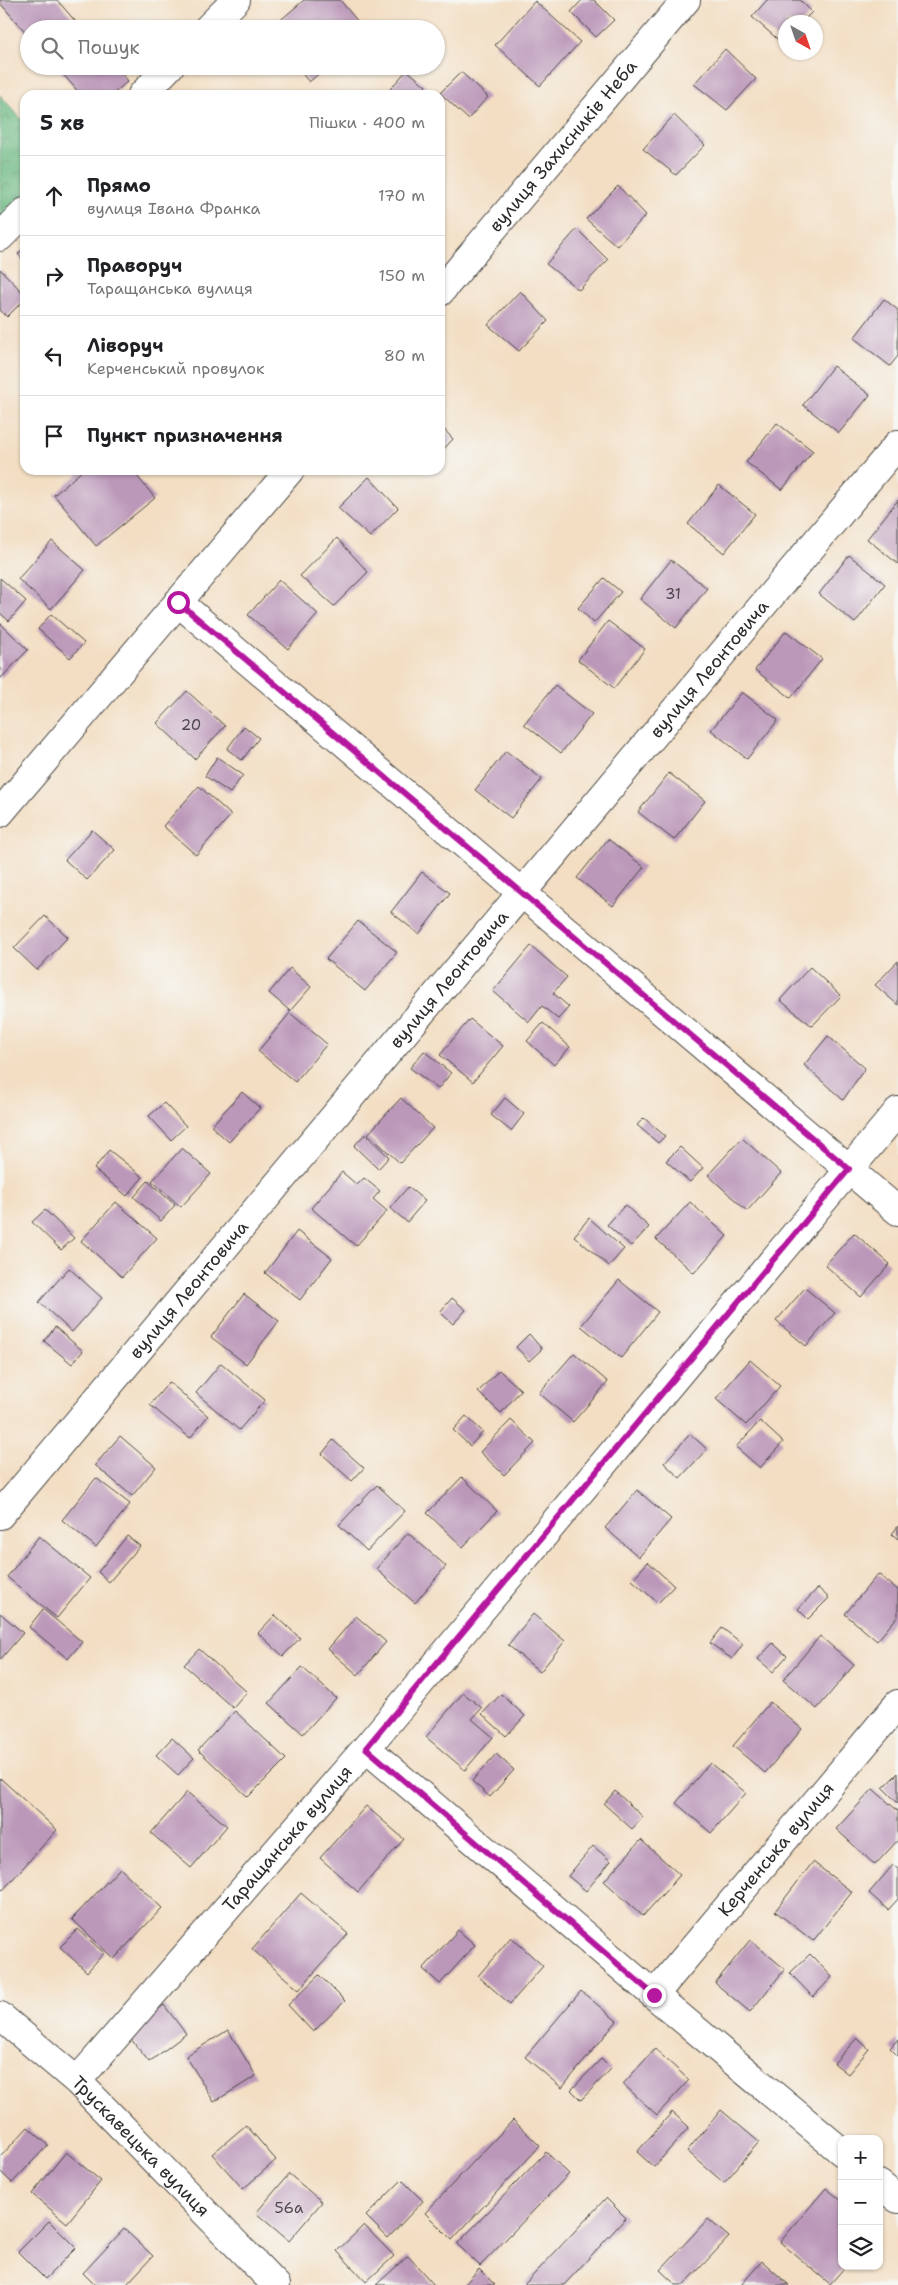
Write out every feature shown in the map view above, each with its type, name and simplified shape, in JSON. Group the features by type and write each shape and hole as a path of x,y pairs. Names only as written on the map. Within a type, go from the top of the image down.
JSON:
{"street":[{"path":"217,20 236,0"},
{"name":"вулиця Захисників Неба","path":"445,286 686,0"},
{"path":"147,90 161,75"},
{"path":"0,238 20,217"},
{"name":"вулиця Леонтовича","path":"0,1515 898,444"},
{"path":"0,814 286,475"},
{"path":"178,602 898,1211"},
{"name":"Таращанська вулиця","path":"77,2081 366,1748 898,1111"},
{"name":"Керченська вулиця","path":"654,1995 898,1704"},
{"path":"366,1748 654,1995 838,2149"},
{"name":"Трускавецька вулиця","path":"0,2016 77,2081 276,2285"},
{"path":"883,2187 898,2200"}],"green space":[{"path":"0,95 20,117 20,204 0,222"}],"building":[{"path":"0,0 57,0 74,20 20,20 20,26 0,3"},
{"path":"304,0 340,0 357,20 281,20"},
{"path":"582,0 594,0 614,20 596,37 571,12"},
{"path":"767,0 800,0 812,12 809,15 778,15 778,40 752,17"},
{"path":"535,1 580,42 540,86 495,45"},
{"path":"725,49 756,79 727,110 694,84"},
{"path":"461,72 488,97 468,119 445,98 445,90 443,90"},
{"path":"64,75 123,75 128,81 118,90 77,90"},
{"path":"303,75 317,75 309,82"},
{"path":"403,75 413,75 426,86 422,90 389,90"},
{"path":"674,115 705,145 676,175 643,149"},
{"path":"618,186 646,215 617,246 586,219"},
{"path":"577,229 608,260 579,290 546,264"},
{"path":"0,269 20,290 20,304 7,317 0,310"},
{"path":"520,291 548,321 519,351 488,325"},
{"path":"884,299 898,310 898,356 890,366 854,338"},
{"path":"833,366 870,395 839,433 803,405"},
{"path":"777,423 813,451 782,490 746,462"},
{"path":"445,430 453,439 445,448"},
{"path":"77,475 136,475 155,498 96,546 54,495"},
{"path":"369,477 398,508 370,537 338,508"},
{"path":"719,485 755,514 724,553 688,524"},
{"path":"898,500 898,564 867,539"},
{"path":"337,538 368,572 334,606 300,576"},
{"path":"52,541 85,570 51,609 18,579"},
{"path":"849,555 885,584 855,623 819,594"},
{"path":"671,560 707,588 676,628 640,599"},
{"path":"0,578 26,601 9,621 0,613"},
{"path":"604,578 621,592 594,623 578,608"},
{"path":"279,580 318,614 288,649 248,615"},
{"path":"51,614 84,643 70,658 38,629"},
{"path":"608,621 645,649 614,688 578,660"},
{"path":"0,623 28,650 0,679"},
{"path":"786,631 822,659 791,698 755,670"},
{"path":"555,685 592,714 561,753 524,724"},
{"path":"187,691 225,726 195,759 157,723"},
{"path":"742,692 778,720 747,759 711,730"},
{"path":"244,726 259,738 242,760 227,749"},
{"path":"506,751 542,779 511,818 475,790"},
{"path":"217,757 243,775 230,793 205,776"},
{"path":"669,773 705,801 674,840 638,812"},
{"path":"199,786 231,815 196,855 163,826"},
{"path":"92,830 115,850 87,880 65,860"},
{"path":"608,839 644,867 613,906 577,878"},
{"path":"422,872 450,893 419,934 391,912"},
{"path":"45,916 68,937 37,970 14,948"},
{"path":"358,921 397,952 365,991 326,959"},
{"path":"531,946 567,977 553,993 569,1007 558,1019 542,1006 529,1022 493,991"},
{"path":"898,961 898,1005 875,985"},
{"path":"810,967 841,996 812,1026 780,1000"},
{"path":"290,968 311,987 290,1011 269,993"},
{"path":"290,1013 327,1044 295,1082 258,1051"},
{"path":"470,1019 503,1046 473,1082 440,1055"},
{"path":"543,1023 570,1047 554,1065 527,1041"},
{"path":"828,1036 865,1068 843,1100 804,1065"},
{"path":"424,1051 451,1073 438,1089 410,1068"},
{"path":"242,1092 260,1108 229,1142 211,1126"},
{"path":"401,1098 433,1128 400,1163 368,1134"},
{"path":"505,1098 524,1114 511,1131 491,1115"},
{"path":"164,1103 186,1126 171,1140 149,1116"},
{"path":"644,1118 665,1136 658,1143 637,1125"},
{"path":"365,1134 389,1157 378,1169 354,1146"},
{"path":"742,1138 781,1173 747,1211 708,1175"},
{"path":"680,1147 703,1168 690,1182 666,1161"},
{"path":"182,1148 211,1174 181,1207 152,1181"},
{"path":"109,1150 143,1177 127,1196 94,1169"},
{"path":"342,1172 357,1185 364,1178 380,1191 373,1199 387,1211 356,1246 311,1208"},
{"path":"148,1181 175,1205 161,1221 134,1197"},
{"path":"408,1187 425,1201 407,1222 390,1208"},
{"path":"116,1202 157,1238 122,1277 81,1241"},
{"path":"690,1202 727,1236 694,1273 656,1239"},
{"path":"625,1205 649,1227 631,1246 607,1225"},
{"path":"45,1210 74,1238 61,1250 32,1222"},
{"path":"589,1218 624,1249 609,1266 574,1236"},
{"path":"297,1231 332,1258 300,1300 265,1273"},
{"path":"854,1233 890,1264 861,1297 825,1265"},
{"path":"69,1268 102,1298 72,1332 39,1302"},
{"path":"619,1280 658,1312 621,1358 581,1326"},
{"path":"805,1288 835,1313 806,1346 776,1321"},
{"path":"244,1294 279,1321 246,1364 211,1337"},
{"path":"452,1298 466,1310 453,1324 440,1312"},
{"path":"55,1327 83,1351 72,1364 44,1341"},
{"path":"529,1334 542,1349 529,1361 516,1347"},
{"path":"574,1353 608,1382 573,1422 539,1393"},
{"path":"750,1360 780,1386 746,1425 716,1399"},
{"path":"221,1363 265,1400 239,1430 196,1393"},
{"path":"499,1370 521,1390 501,1413 478,1392"},
{"path":"169,1382 208,1416 190,1438 150,1405"},
{"path":"466,1416 483,1432 470,1446 453,1430"},
{"path":"511,1420 535,1443 504,1475 480,1452"},
{"path":"760,1421 783,1442 760,1468 736,1447"},
{"path":"690,1434 707,1449 680,1478 664,1463"},
{"path":"120,1436 156,1467 132,1496 95,1465"},
{"path":"333,1440 364,1468 352,1481 322,1454"},
{"path":"462,1477 497,1511 463,1547 427,1513"},
{"path":"96,1478 130,1504 96,1547 62,1520"},
{"path":"377,1485 405,1511 367,1551 339,1525"},
{"path":"637,1490 671,1519 639,1557 605,1528"},
{"path":"898,1526 898,1539 892,1534"},
{"path":"408,1533 446,1566 415,1603 376,1569"},
{"path":"39,1536 90,1578 57,1618 7,1577"},
{"path":"127,1536 140,1546 109,1582 98,1572"},
{"path":"648,1562 674,1586 658,1603 632,1580"},
{"path":"878,1574 898,1590 898,1616 877,1641 845,1614"},
{"path":"818,1588 829,1598 808,1619 798,1609"},
{"path":"43,1609 82,1642 68,1659 29,1627"},
{"path":"0,1613 23,1633 0,1660"},
{"path":"533,1614 565,1641 540,1672 508,1645"},
{"path":"275,1615 300,1638 283,1656 258,1633"},
{"path":"356,1616 386,1642 358,1675 328,1649"},
{"path":"722,1628 743,1644 732,1659 710,1643"},
{"path":"820,1636 854,1665 817,1709 783,1680"},
{"path":"773,1643 787,1656 773,1672 758,1659"},
{"path":"199,1649 247,1692 233,1708 184,1665"},
{"path":"302,1667 336,1698 303,1734 269,1703"},
{"path":"463,1693 482,1708 472,1719 493,1737 465,1770 426,1737"},
{"path":"501,1694 525,1716 506,1736 482,1714"},
{"path":"770,1702 802,1729 765,1773 733,1746"},
{"path":"235,1711 286,1759 248,1797 198,1750"},
{"path":"172,1738 194,1758 178,1775 156,1755"},
{"path":"496,1754 514,1770 490,1797 472,1781"},
{"path":"710,1763 746,1793 711,1833 676,1803"},
{"path":"898,1773 898,1803 883,1788"},
{"path":"0,1778 57,1830 3,1890 0,1888"},
{"path":"873,1789 898,1811 898,1840 875,1865 836,1829"},
{"path":"615,1791 643,1817 632,1829 604,1804"},
{"path":"187,1792 227,1826 191,1868 151,1833"},
{"path":"366,1806 404,1839 358,1892 320,1858"},
{"path":"641,1840 680,1875 643,1916 604,1881"},
{"path":"593,1846 611,1861 586,1891 568,1876"},
{"path":"813,1862 852,1892 813,1941 775,1911"},
{"path":"893,1865 898,1869 898,1899 888,1910 869,1893"},
{"path":"120,1868 162,1908 114,1959 72,1919"},
{"path":"301,1893 348,1934 299,1990 252,1949"},
{"path":"78,1929 104,1953 87,1972 60,1947"},
{"path":"458,1930 475,1945 440,1984 423,1969"},
{"path":"511,1937 543,1966 510,2004 478,1976"},
{"path":"750,1940 785,1969 750,2012 715,1983"},
{"path":"810,1954 832,1977 813,1997 790,1973"},
{"path":"319,1975 345,2001 313,2032 288,2005"},
{"path":"581,1991 617,2021 562,2088 525,2057"},
{"path":"164,2005 186,2034 149,2062 127,2034"},
{"path":"228,2030 256,2076 214,2102 186,2056"},
{"path":"857,2038 869,2049 848,2074 834,2063"},
{"path":"898,2039 898,2056 890,2048"},
{"path":"655,2049 689,2080 657,2115 623,2084"},
{"path":"601,2059 611,2069 581,2100 571,2090"},
{"path":"721,2110 759,2142 724,2183 687,2151"},
{"path":"672,2112 689,2127 654,2167 637,2152"},
{"path":"513,2120 540,2146 452,2240 425,2213"},
{"path":"246,2125 276,2160 243,2189 212,2154"},
{"path":"28,2127 48,2145 12,2183 0,2171 0,2157"},
{"path":"66,2152 101,2181 67,2223 32,2194"},
{"path":"546,2152 569,2174 480,2266 457,2244"},
{"path":"289,2174 322,2202 289,2241 256,2213"},
{"path":"402,2180 423,2201 388,2238 366,2216"},
{"path":"826,2188 838,2198 838,2270 842,2270 830,2284 780,2242"},
{"path":"606,2198 626,2218 564,2285 524,2285"},
{"path":"708,2219 729,2237 684,2285 676,2285 660,2270"},
{"path":"49,2221 76,2248 45,2279 18,2252"},
{"path":"364,2225 394,2256 366,2282 337,2251"},
{"path":"124,2229 153,2256 126,2285 95,2285 83,2273"},
{"path":"408,2256 434,2285 376,2285"},
{"path":"762,2261 789,2285 741,2285"},
{"path":"479,2269 495,2285 464,2285"}],"route":[{"path":"178,602 849,1169 366,1748 654,1995"}]}
